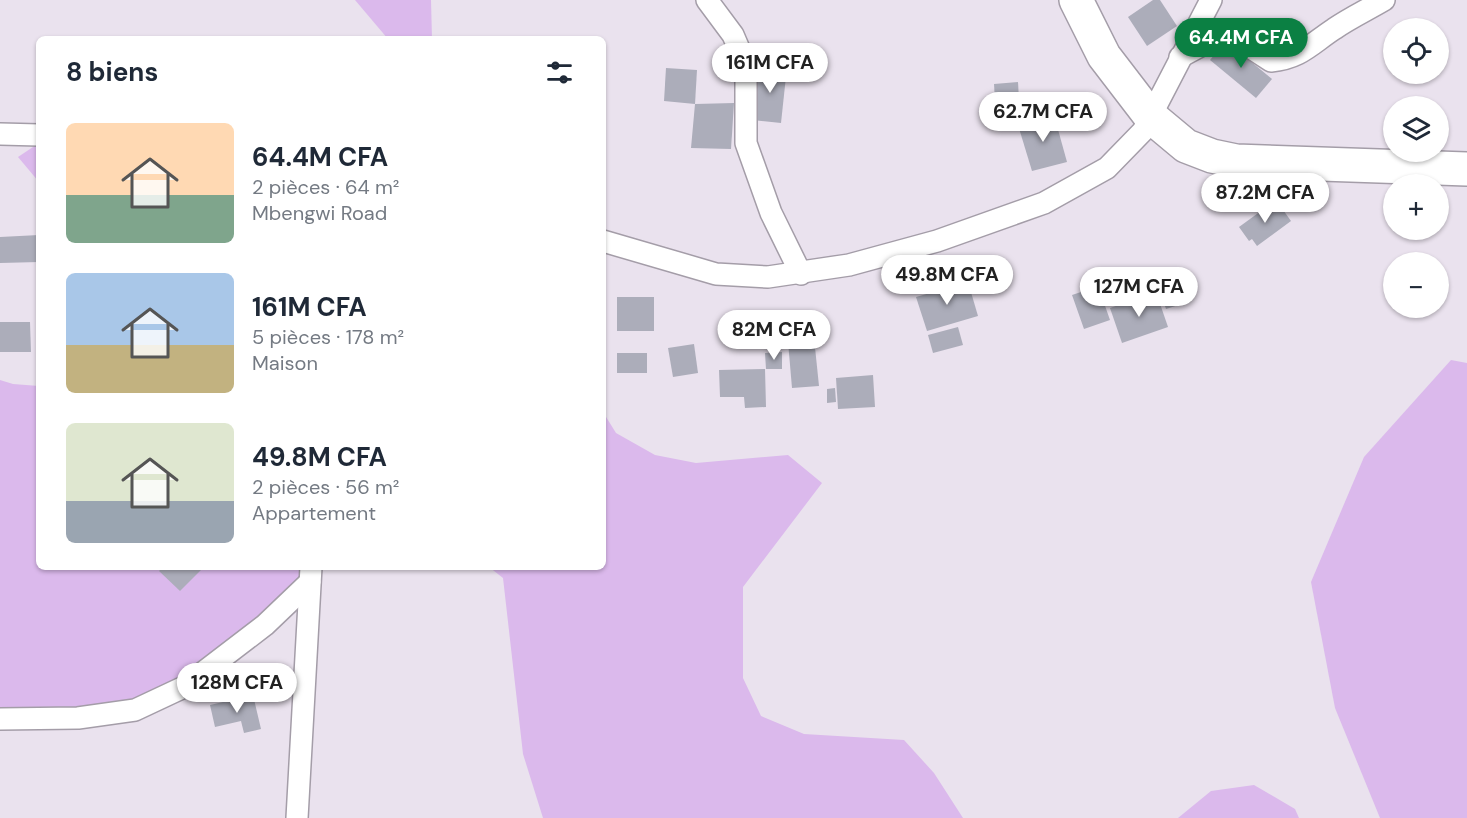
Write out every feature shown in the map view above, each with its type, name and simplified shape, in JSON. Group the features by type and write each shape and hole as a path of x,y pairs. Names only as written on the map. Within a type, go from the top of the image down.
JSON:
{"main road":[{"path":"1076,0 1104,56 1150,116 1186,146 1212,156 1236,161 1467,169"}],"street":[{"path":"707,0 733,35 742,56 746,70 746,143 771,213 801,274"},
{"path":"606,242 716,274 742,277 801,274 849,266 937,241 1044,202 1107,168 1143,131 1211,0"},
{"path":"1180,57 1223,34 1237,39 1271,61 1284,60 1301,54 1333,29 1384,0"},
{"path":"0,134 36,135"},
{"path":"0,720 78,718 135,710 184,687 265,625 311,575"},
{"path":"297,818 311,575"}],"shaded area":[{"path":"355,0 431,0 432,36 385,36"},
{"path":"36,145 36,178 18,157"},
{"path":"1451,360 1467,363 1467,818 1380,818 1335,708 1311,582 1364,457"},
{"path":"0,380 13,384 36,386 36,570 311,570 310,582 135,710 0,719"},
{"path":"606,417 616,433 655,455 696,463 788,455 822,483 743,587 743,678 761,716 804,734 904,740 934,773 963,818 543,818 523,754 503,578 493,570 606,570"},
{"path":"1254,785 1295,809 1299,818 1178,818 1211,791"}],"building":[{"path":"1153,0 1160,0 1177,26 1147,46 1128,17"},
{"path":"1226,41 1272,79 1256,98 1210,60"},
{"path":"758,64 787,67 781,123 752,120"},
{"path":"666,68 697,70 695,104 664,101"},
{"path":"1018,82 1020,117 996,119 994,84"},
{"path":"734,103 731,149 691,148 695,104"},
{"path":"1054,115 1067,162 1032,171 1018,125"},
{"path":"1276,200 1291,221 1257,246 1252,239 1249,241 1239,227"},
{"path":"36,235 36,262 0,263 0,237"},
{"path":"1180,269 1191,301 1166,309 1155,277"},
{"path":"1096,280 1110,320 1084,329 1072,295 1084,291 1082,284"},
{"path":"968,282 978,316 927,331 916,297"},
{"path":"1156,292 1168,327 1122,343 1110,308"},
{"path":"617,297 654,297 654,331 617,331"},
{"path":"0,322 30,322 31,352 0,352"},
{"path":"958,327 963,345 933,353 928,335"},
{"path":"813,328 819,386 792,388 787,330"},
{"path":"694,344 698,373 673,377 668,348"},
{"path":"782,352 782,369 766,369 765,353"},
{"path":"617,353 647,353 647,373 617,373"},
{"path":"765,369 766,407 745,408 744,397 720,397 719,370"},
{"path":"873,375 875,407 838,409 836,378"},
{"path":"835,388 836,402 827,403 827,389"},
{"path":"160,570 201,570 180,591"},
{"path":"253,695 261,729 244,733 241,721 215,727 210,705"}]}
